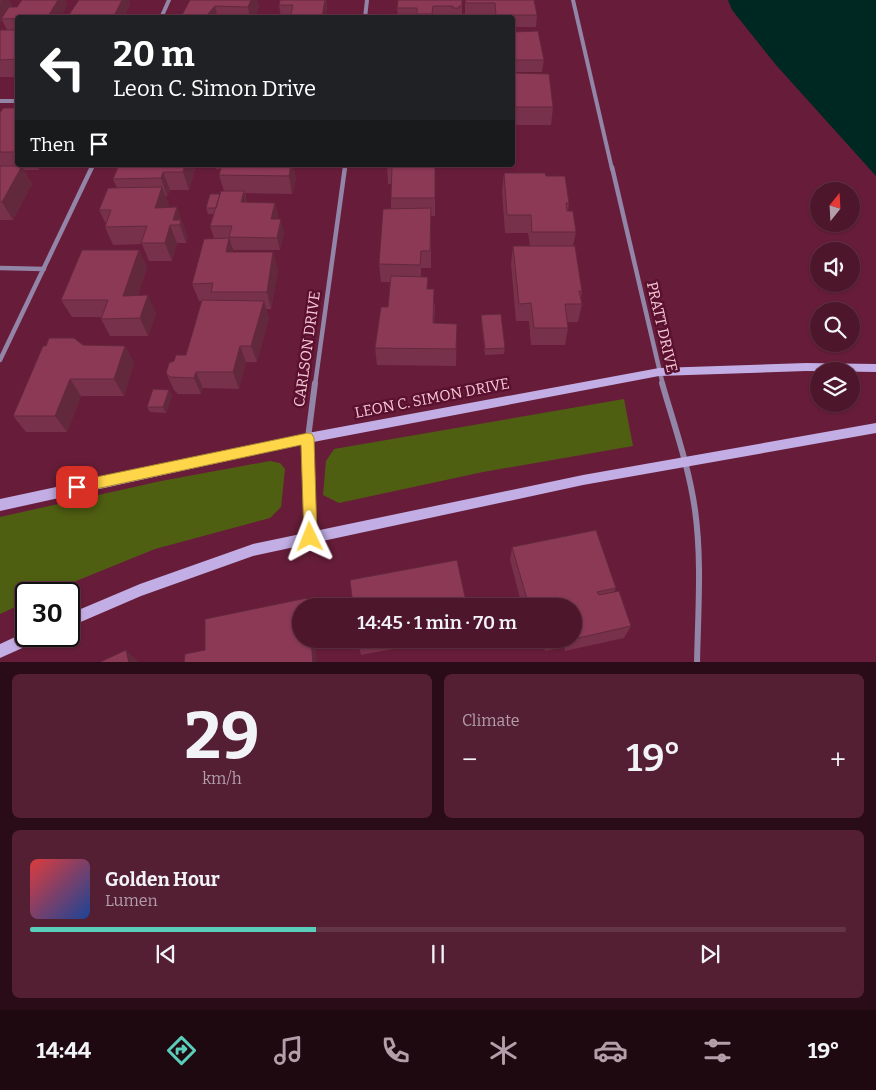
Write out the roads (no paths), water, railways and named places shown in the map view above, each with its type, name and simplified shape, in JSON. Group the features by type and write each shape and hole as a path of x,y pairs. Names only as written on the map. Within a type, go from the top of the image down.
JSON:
{"main road":[{"name":"LEON C. SIMON DRIVE","path":"0,505 308,438 659,372 806,367 876,368"},
{"path":"80,616 140,590 253,550 583,480 876,428"},
{"path":"0,651 15,644"}],"street":[{"path":"162,15 169,0"},
{"path":"365,15 367,0"},
{"name":"PRATT DRIVE","path":"574,0 659,372 684,461 695,510 698,568 696,662"},
{"path":"0,100 15,100"},
{"path":"0,360 92,167"},
{"name":"CARLSON DRIVE","path":"310,537 308,438 345,167"},
{"path":"0,268 44,268"}]}
